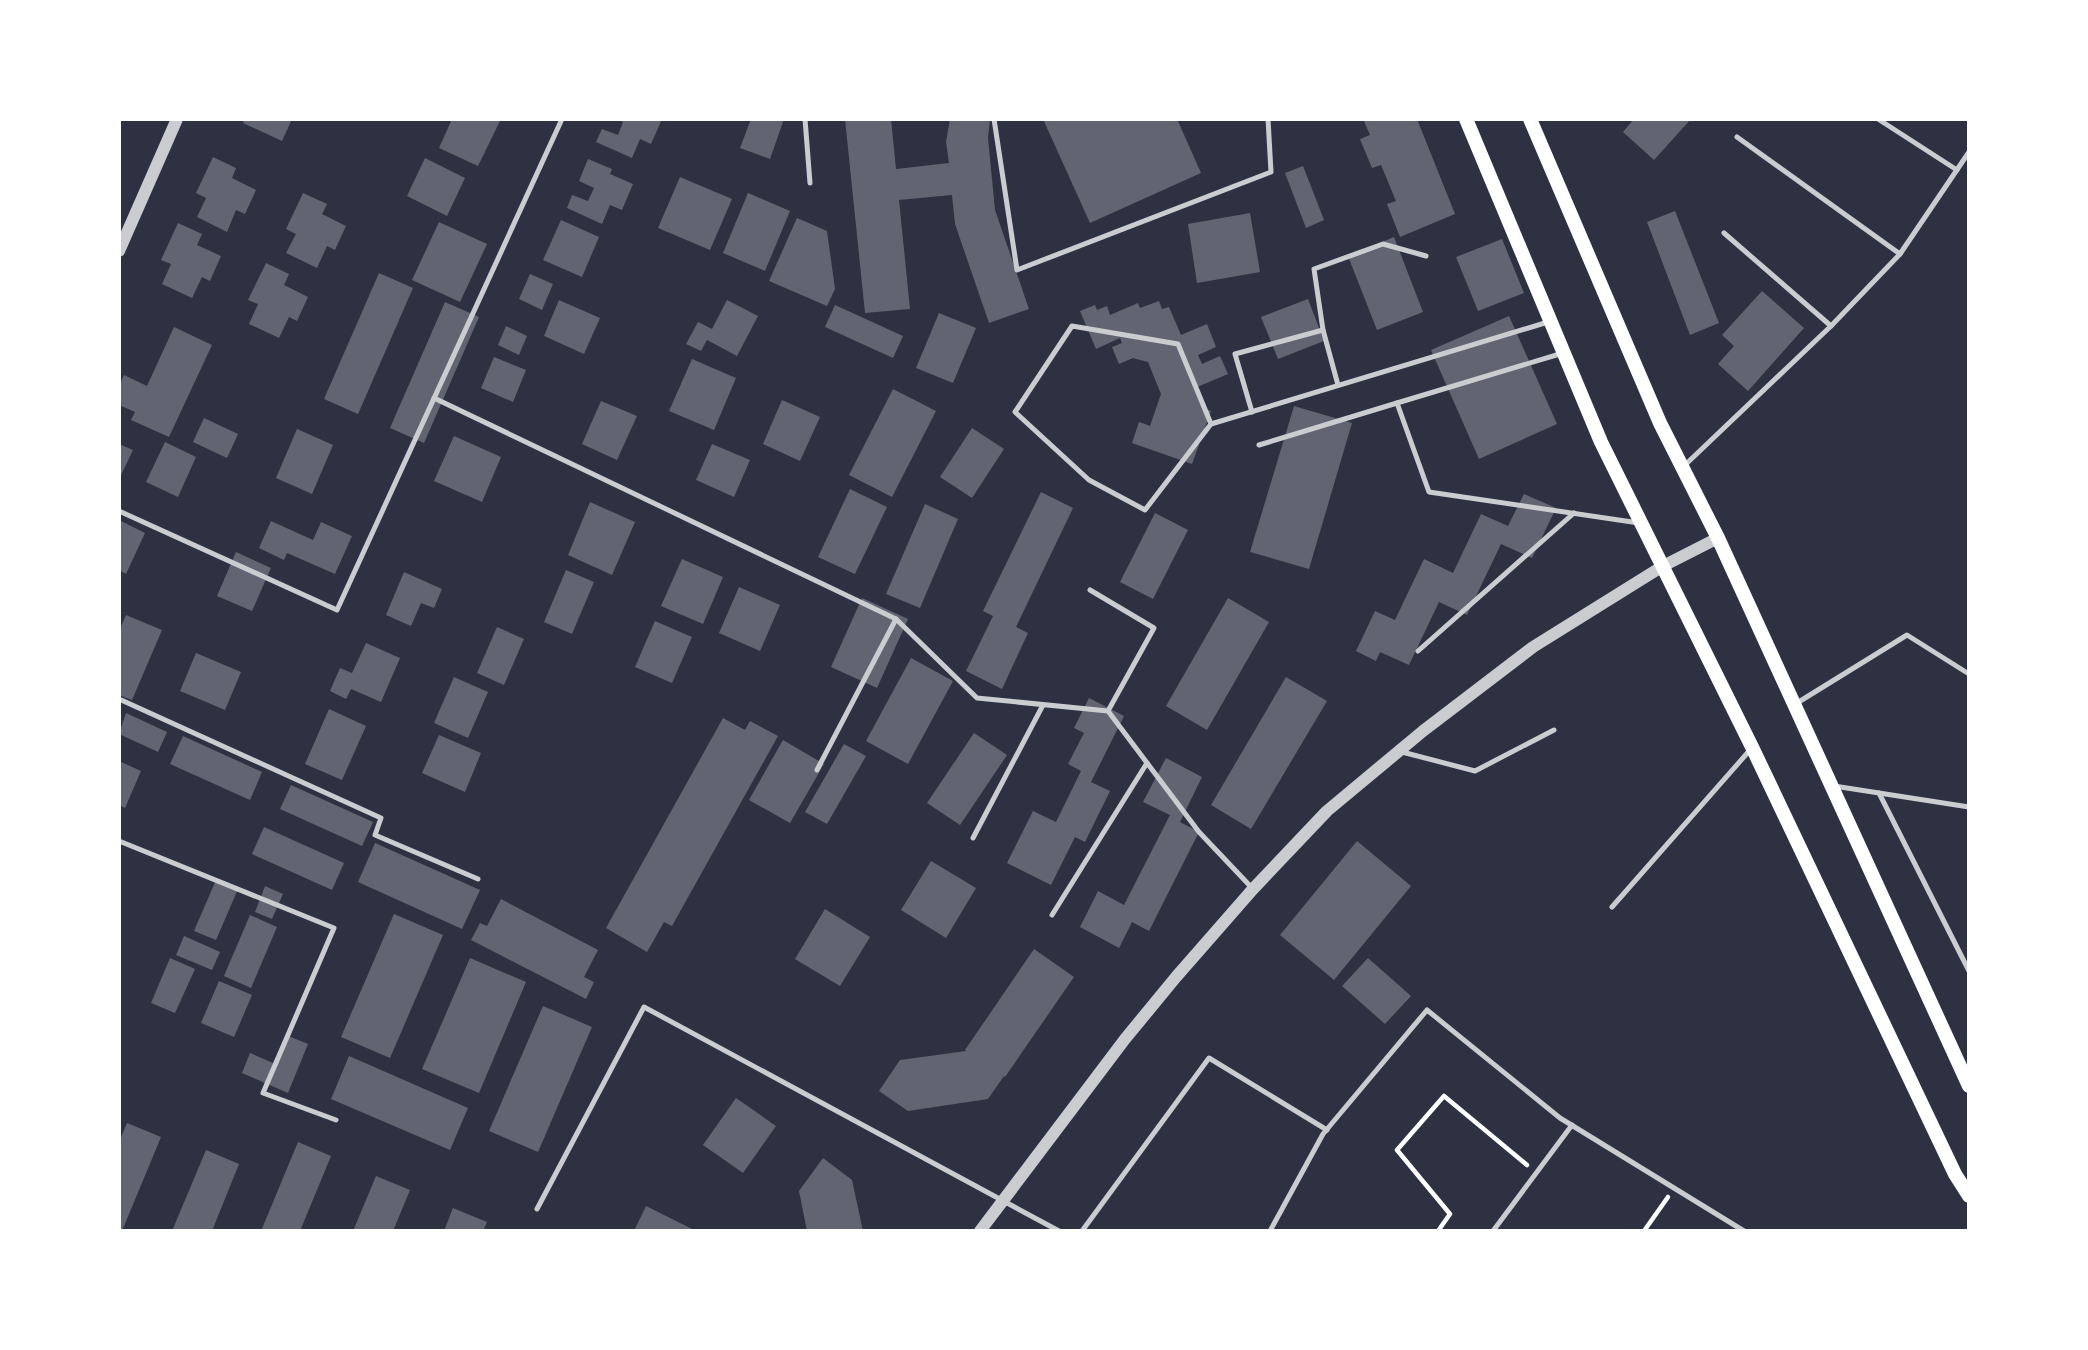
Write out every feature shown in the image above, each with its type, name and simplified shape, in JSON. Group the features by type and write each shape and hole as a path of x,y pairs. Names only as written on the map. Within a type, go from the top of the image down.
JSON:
{"main road":[{"path":"1466,119 1601,442 1752,747 1955,1174 1969,1196"},
{"path":"1530,119 1661,423 1717,538 1969,1086"}],"street":[{"path":"120,248 177,119"},
{"path":"980,1231 1176,976 1327,811 1533,647 1663,566 1717,538"}],"lane":[{"path":"119,512 337,610 562,119"},
{"path":"805,119 810,183"},
{"path":"994,119 1017,270 1271,172 1268,119"},
{"path":"1878,119 1957,170"},
{"path":"1737,137 1900,254"},
{"path":"1682,467 1831,326 1900,254 1969,152"},
{"path":"1724,233 1831,326"},
{"path":"1338,385 1323,330 1314,269 1383,244 1426,257"},
{"path":"1210,424 1178,344 1072,327 1015,412 1089,480 1145,510 1210,424 1551,321"},
{"path":"1252,412 1235,354 1323,330"},
{"path":"1259,445 1564,352"},
{"path":"434,398 896,619 977,698 1108,711 1199,832 1253,889"},
{"path":"1396,404 1429,492 1642,523"},
{"path":"1418,651 1573,513"},
{"path":"1090,590 1154,628 1108,711"},
{"path":"817,770 896,619"},
{"path":"1794,705 1907,635 1969,674"},
{"path":"119,699 381,818 375,835 478,879"},
{"path":"973,838 1043,705"},
{"path":"1399,752 1475,771 1554,730"},
{"path":"1612,907 1752,747"},
{"path":"1052,915 1147,763"},
{"path":"1830,785 1969,807"},
{"path":"1879,793 1969,971"},
{"path":"119,841 334,928 263,1093 336,1120"},
{"path":"537,1209 644,1007 1059,1231"},
{"path":"1270,1231 1327,1130 1427,1010 1572,1125 1744,1231"},
{"path":"1082,1231 1209,1058 1327,1130"},
{"path":"1493,1231 1572,1125"}],"path":[{"path":"1438,1231 1450,1214 1397,1150 1444,1096 1536,1172"},
{"path":"1644,1231 1674,1188"}],"building":[{"path":"245,119 292,119 282,141 243,123"},
{"path":"452,119 500,121 478,166 439,148"},
{"path":"617,119 662,119 651,144 640,139 632,158 596,142 602,129 618,135 623,122"},
{"path":"751,119 784,119 770,159 740,148"},
{"path":"845,119 891,119 896,169 949,163 946,142 950,119 990,119 988,138 995,210 1029,309 989,323 955,224 952,195 899,200 910,309 865,313"},
{"path":"1043,119 1177,119 1201,173 1090,223"},
{"path":"1363,119 1417,119 1455,214 1400,237 1387,204 1396,201 1381,165 1372,168 1360,139 1370,135"},
{"path":"1634,119 1691,119 1654,160 1623,132"},
{"path":"213,157 236,168 232,178 256,190 245,214 236,210 227,232 197,217 206,198 196,193"},
{"path":"425,158 465,178 447,216 407,196"},
{"path":"588,159 612,169 610,174 633,184 622,210 610,205 602,224 567,208 572,195 588,201 594,188 579,181"},
{"path":"1303,166 1324,220 1306,228 1285,173"},
{"path":"680,177 732,199 710,250 658,228"},
{"path":"303,193 327,204 322,214 346,226 335,250 327,246 317,268 286,253 296,234 286,229"},
{"path":"748,193 790,211 765,271 723,253"},
{"path":"1675,211 1719,323 1690,335 1647,222"},
{"path":"1250,213 1260,272 1197,283 1188,224"},
{"path":"797,218 827,231 835,289 827,306 769,281"},
{"path":"561,220 599,237 582,277 543,260"},
{"path":"439,222 487,244 460,302 412,280"},
{"path":"178,223 202,234 197,245 221,256 210,281 202,277 192,298 162,284 171,264 161,260"},
{"path":"1394,237 1423,312 1377,330 1348,256"},
{"path":"1502,239 1524,293 1478,311 1456,257"},
{"path":"266,263 289,274 284,285 308,297 297,321 289,317 279,338 249,324 258,304 248,300"},
{"path":"379,273 413,288 358,414 324,399"},
{"path":"530,274 553,284 542,310 519,299"},
{"path":"1762,291 1804,328 1748,391 1718,364 1734,346 1722,335"},
{"path":"1308,299 1324,341 1278,359 1261,317"},
{"path":"559,300 600,318 584,354 544,336"},
{"path":"727,300 758,316 737,356 707,340 701,351 686,344 698,322 712,329"},
{"path":"1159,301 1162,309 1169,307 1181,335 1207,324 1216,347 1198,355 1202,364 1220,356 1228,374 1195,388 1200,402 1206,404 1204,408 1211,411 1192,464 1132,443 1139,422 1150,426 1161,394 1148,362 1133,358 1119,364 1112,347 1122,343 1120,338 1096,349 1080,311 1095,305 1097,310 1107,306 1110,315 1138,303 1140,308"},
{"path":"445,302 479,317 424,443 390,428"},
{"path":"835,305 903,336 893,358 825,327"},
{"path":"939,313 976,328 953,383 916,368"},
{"path":"1509,316 1557,424 1479,459 1431,350"},
{"path":"506,326 527,336 519,355 498,345"},
{"path":"174,327 212,345 169,437 131,420 135,412 119,405 119,386 124,375 147,386"},
{"path":"494,357 526,370 513,402 481,388"},
{"path":"692,359 736,378 714,430 669,411"},
{"path":"893,389 936,411 892,497 849,475"},
{"path":"782,400 820,417 800,461 763,444"},
{"path":"601,401 637,416 617,460 582,444"},
{"path":"1294,406 1352,423 1309,569 1250,552"},
{"path":"204,418 238,434 227,458 193,442"},
{"path":"972,428 1004,449 972,498 940,477"},
{"path":"297,429 333,445 312,494 276,478"},
{"path":"454,436 501,457 482,502 434,481"},
{"path":"165,442 196,457 178,497 146,482"},
{"path":"119,444 133,450 121,475 119,474"},
{"path":"712,444 750,460 734,497 696,480"},
{"path":"850,489 887,507 855,574 818,557"},
{"path":"1041,492 1073,508 1016,627 1028,633 1002,689 966,671 993,616 983,611"},
{"path":"1524,494 1556,508 1532,558 1501,544 1467,615 1439,602 1409,665 1380,652 1376,661 1356,651 1375,611 1395,620 1424,559 1453,573 1481,514 1508,526"},
{"path":"590,502 635,522 612,575 568,555"},
{"path":"925,504 958,519 920,608 886,594"},
{"path":"1155,513 1188,530 1153,599 1120,582"},
{"path":"119,520 145,533 126,574 119,570"},
{"path":"271,521 313,540 321,522 352,536 335,574 287,553 284,560 259,548"},
{"path":"236,552 271,568 252,611 217,596"},
{"path":"682,559 723,577 703,624 661,606"},
{"path":"566,570 594,582 572,634 544,622"},
{"path":"404,572 442,589 434,608 421,603 411,626 386,615"},
{"path":"739,587 780,605 760,651 719,633"},
{"path":"862,598 908,619 877,688 831,667"},
{"path":"1228,598 1269,622 1207,730 1166,706"},
{"path":"126,615 162,630 132,700 119,695 119,631"},
{"path":"655,621 692,637 672,683 635,667"},
{"path":"497,627 524,639 504,685 477,673"},
{"path":"366,643 400,658 381,702 351,689 346,699 330,691 340,668 352,673"},
{"path":"196,653 241,672 225,710 180,691"},
{"path":"911,658 953,681 908,764 866,741"},
{"path":"454,677 488,692 468,738 434,723"},
{"path":"1286,677 1327,701 1251,829 1211,805"},
{"path":"1089,698 1124,716 1091,782 1110,791 1085,842 1075,837 1051,885 1007,863 1033,811 1056,822 1081,771 1068,764 1084,733 1074,728"},
{"path":"329,709 366,726 342,780 305,764"},
{"path":"126,713 167,732 158,752 119,734"},
{"path":"723,718 745,730 750,721 778,736 672,926 664,922 647,952 606,928"},
{"path":"974,733 1007,755 960,825 927,803"},
{"path":"439,735 481,753 465,792 422,773"},
{"path":"183,736 262,772 250,800 170,764"},
{"path":"783,740 824,764 790,823 749,800"},
{"path":"844,744 866,756 827,824 805,812"},
{"path":"1166,758 1202,777 1180,822 1199,832 1149,931 1132,922 1119,948 1080,927 1098,891 1124,905 1170,815 1143,802"},
{"path":"119,761 141,771 125,808 119,805"},
{"path":"291,785 373,822 362,846 280,809"},
{"path":"264,827 344,863 332,890 252,854"},
{"path":"1357,841 1411,886 1334,980 1280,935"},
{"path":"375,843 480,890 462,929 358,882"},
{"path":"931,861 976,888 946,938 901,910"},
{"path":"216,880 238,889 216,940 194,931"},
{"path":"265,886 283,894 272,919 255,912"},
{"path":"501,899 598,950 584,977 594,982 586,999 471,940 480,923 487,926"},
{"path":"825,909 870,937 840,986 795,959"},
{"path":"394,914 443,935 390,1058 341,1037"},
{"path":"250,915 277,927 251,988 224,976"},
{"path":"184,936 220,952 212,970 176,955"},
{"path":"1034,949 1074,977 988,1099 908,1111 879,1091 900,1060 966,1051"},
{"path":"170,958 195,969 175,1013 151,1003"},
{"path":"470,958 526,982 479,1093 422,1069"},
{"path":"1368,958 1411,996 1385,1024 1342,986"},
{"path":"219,981 252,995 234,1037 201,1023"},
{"path":"543,1006 592,1027 538,1152 489,1131"},
{"path":"286,1035 308,1044 288,1093 242,1073 250,1053 273,1063"},
{"path":"349,1056 468,1108 450,1150 331,1099"},
{"path":"736,1098 776,1126 743,1173 703,1145"},
{"path":"127,1123 161,1137 122,1231 119,1231 119,1142"},
{"path":"298,1142 331,1156 300,1231 261,1231"},
{"path":"206,1150 239,1164 212,1231 172,1231"},
{"path":"823,1158 852,1180 863,1231 807,1231 799,1191"},
{"path":"376,1176 410,1190 393,1231 353,1231"},
{"path":"646,1206 696,1231 634,1231"},
{"path":"453,1208 487,1222 483,1231 444,1231"}]}
